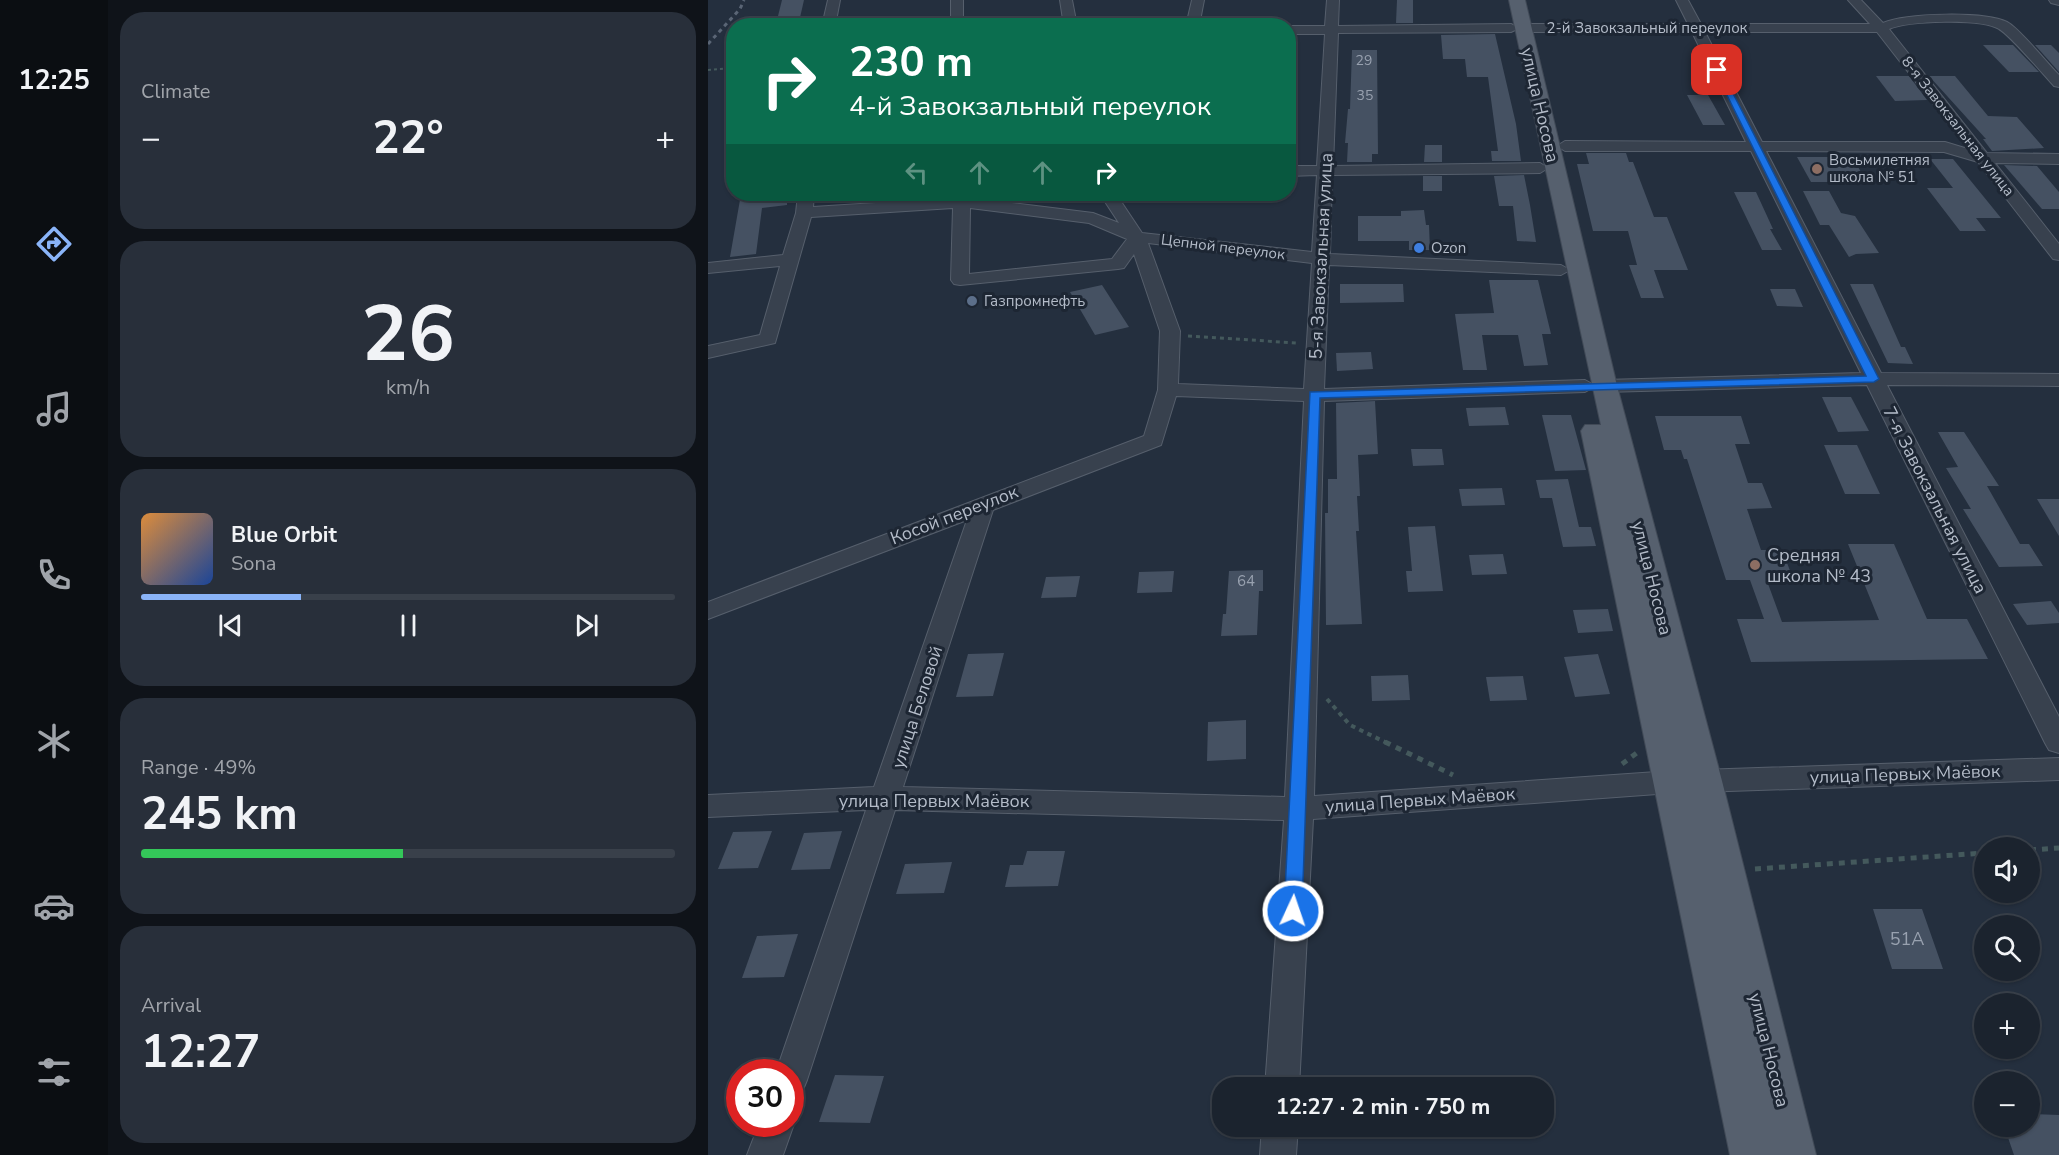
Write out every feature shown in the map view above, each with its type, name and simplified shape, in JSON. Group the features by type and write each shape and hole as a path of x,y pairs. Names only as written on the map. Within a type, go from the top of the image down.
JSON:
{"main road":[{"name":"улица Носова","path":"1504,0 1517,28 1553,160 1569,271 1687,782 1794,1155"},
{"name":"улица Носова","path":"1516,0 1517,28"},
{"name":"улица Носова","path":"1687,782 1752,1155"}],"street":[{"path":"830,18 834,0"},
{"path":"957,0 957,18"},
{"path":"1066,0 1069,18"},
{"path":"1194,18 1198,0"},
{"name":"5-я Завокзальная улица","path":"1283,1077 1299,809 1314,394 1323,259 1333,0"},
{"name":"7-я Завокзальная улица","path":"1682,0 2059,743"},
{"name":"8-я Завокзальная улица","path":"1854,0 1881,28 2059,255"},
{"path":"1950,17 1953,2"},
{"name":"2-й Завокзальный переулок","path":"1296,30 1881,28 1895,22 1950,17 2003,25 2059,83"},
{"path":"1296,171 1553,160 1756,147 1945,147 1982,158 2059,159"},
{"path":"708,352 768,339 804,213 805,201"},
{"name":"Цепной переулок","path":"804,213 930,201"},
{"path":"962,201 960,280 1118,264 1137,237"},
{"name":"Цепной переулок","path":"982,201 1093,218 1137,237 1323,259 1569,271"},
{"path":"1110,201 1137,237 1170,331 1168,390 1314,394 1874,379 2059,380"},
{"path":"708,268 791,260"},
{"name":"Косой переулок","path":"708,611 984,503 1153,440 1168,390"},
{"name":"улица Беловой","path":"797,1059 984,503"},
{"name":"улица Первых Маёвок","path":"708,806 886,798 1299,809 1687,782 2059,769"},
{"path":"765,1155 771,1137"},
{"path":"1278,1155 1279,1137"}],"path":[{"path":"708,70 726,69"},
{"path":"1170,331 1196,339 1317,344"},
{"path":"1304,674 1350,725 1494,795"},
{"path":"2040,849 2059,848"},
{"path":"1745,870 1974,854"}],"building":[{"path":"782,0 804,0 800,18 778,18"},
{"path":"1397,0 1413,0 1413,23 1396,23"},
{"path":"1495,34 1516,124 1521,161 1492,161 1491,151 1498,151 1488,77 1467,77 1465,59 1443,59 1441,35"},
{"path":"1983,45 2013,45 2039,72 2009,72"},
{"path":"2035,45 2051,45 2059,53 2059,72"},
{"path":"1352,50 1377,50 1378,154 1372,154 1372,162 1347,162 1348,143 1345,143 1348,109 1350,109"},
{"path":"1876,76 1909,76 1927,100 1895,101"},
{"path":"1929,76 1955,76 1988,116 2017,117 2044,148 1992,151 1983,139 1986,139"},
{"path":"1687,95 1708,95 1725,125 1703,125"},
{"path":"1425,145 1442,145 1442,162 1424,162"},
{"path":"1586,153 1626,153 1629,162 1633,162 1654,217 1667,217 1688,270 1654,270 1664,298 1641,298 1629,265 1637,265 1628,231 1593,231 1577,164 1589,164"},
{"path":"1797,157 1852,157 1867,182 1811,182"},
{"path":"1930,159 1953,159 2001,218 1976,218 1986,231 1960,231 1927,188 1953,188"},
{"path":"2004,165 2037,166 2059,192 2059,209 2042,209"},
{"path":"1524,175 1536,242 1517,241 1513,206 1499,206 1494,176"},
{"path":"1423,176 1442,176 1442,191 1423,191"},
{"path":"1803,191 1829,191 1841,213 1855,216 1879,253 1856,254 1849,257 1829,225 1820,225"},
{"path":"1734,192 1756,192 1773,229 1770,229 1782,250 1762,250"},
{"path":"740,201 787,201 787,205 762,208 756,254 730,257"},
{"path":"1424,210 1426,225 1429,225 1430,250 1409,250 1409,241 1358,241 1358,216 1401,216 1401,211"},
{"path":"1489,280 1538,280 1551,334 1542,334 1548,365 1524,366 1518,335 1482,335 1487,370 1463,370 1455,314 1494,313"},
{"path":"1340,284 1403,284 1404,302 1340,303"},
{"path":"1850,284 1873,284 1901,347 1905,347 1913,364 1888,363"},
{"path":"1102,285 1129,327 1095,335 1070,292"},
{"path":"1770,289 1795,289 1803,307 1777,306"},
{"path":"1371,352 1373,369 1337,371 1336,353"},
{"path":"1822,397 1851,397 1869,431 1838,432"},
{"path":"1375,401 1378,454 1358,455 1360,496 1357,496 1359,531 1356,531 1362,624 1326,625 1325,513 1328,513 1328,479 1337,479 1336,403"},
{"path":"1505,407 1509,425 1469,426 1466,408"},
{"path":"1542,415 1571,415 1586,470 1555,471"},
{"name":"Средняя школа № 43","path":"1655,416 1741,416 1750,444 1735,444 1748,483 1762,483 1772,508 1747,509 1761,550 1782,550 1794,581 1767,581 1782,622 1879,620 1848,544 1894,544 1927,619 1967,619 1988,659 1751,662 1737,619 1764,619 1750,580 1726,580 1687,459 1684,459 1681,450 1664,450"},
{"path":"1938,432 1964,432 1999,486 1987,486 2020,544 2029,544 2043,566 1999,567 1963,509 1971,509 1946,468 1958,467"},
{"path":"1824,445 1857,445 1880,494 1845,494"},
{"path":"1411,449 1442,449 1444,465 1413,466"},
{"path":"1568,479 1579,527 1591,527 1596,546 1563,547 1552,498 1540,498 1536,480"},
{"path":"1502,488 1505,505 1462,506 1459,489"},
{"path":"2037,499 2059,499 2059,536"},
{"path":"1435,526 1443,591 1408,592 1406,571 1412,571 1408,527"},
{"path":"1503,554 1507,574 1472,575 1469,555"},
{"path":"1263,570 1263,591 1259,591 1257,635 1221,636 1223,614 1226,614 1229,571"},
{"path":"1174,571 1172,592 1137,593 1139,572"},
{"path":"1080,576 1076,597 1041,598 1046,577"},
{"path":"2051,601 2059,613 2059,623 2027,625 2013,604"},
{"path":"1608,609 1613,631 1578,633 1573,610"},
{"path":"1004,653 993,696 956,697 968,654"},
{"path":"1598,654 1610,694 1575,697 1564,657"},
{"path":"1408,675 1410,700 1372,701 1371,676"},
{"path":"1523,676 1527,700 1490,701 1486,677"},
{"path":"1246,720 1246,759 1207,761 1208,722"},
{"path":"772,831 758,868 718,869 733,832"},
{"path":"842,831 830,869 791,870 804,833"},
{"path":"1027,851 1065,851 1058,886 1005,887 1010,865 1023,865"},
{"path":"952,862 944,893 896,894 905,864"},
{"path":"1873,909 1922,909 1943,969 1892,969"},
{"path":"798,934 784,977 742,978 757,936"},
{"path":"835,1075 884,1076 870,1123 819,1122"},
{"path":"2040,1114 2059,1115 2059,1155 2014,1155 2008,1137 2040,1137"}],"railway":[{"path":"732,18 744,0"},
{"path":"708,44 726,24"}],"place":[{"name":"Восьмилетняя школа № 51","path":"1817,169"},
{"name":"Ozon","path":"1419,248"},
{"name":"Газпромнефть","path":"972,301"},
{"name":"Средняя школа № 43","path":"1755,565"}],"route":[{"path":"1293,911 1299,809 1314,394 1874,379 1717,70"}]}
